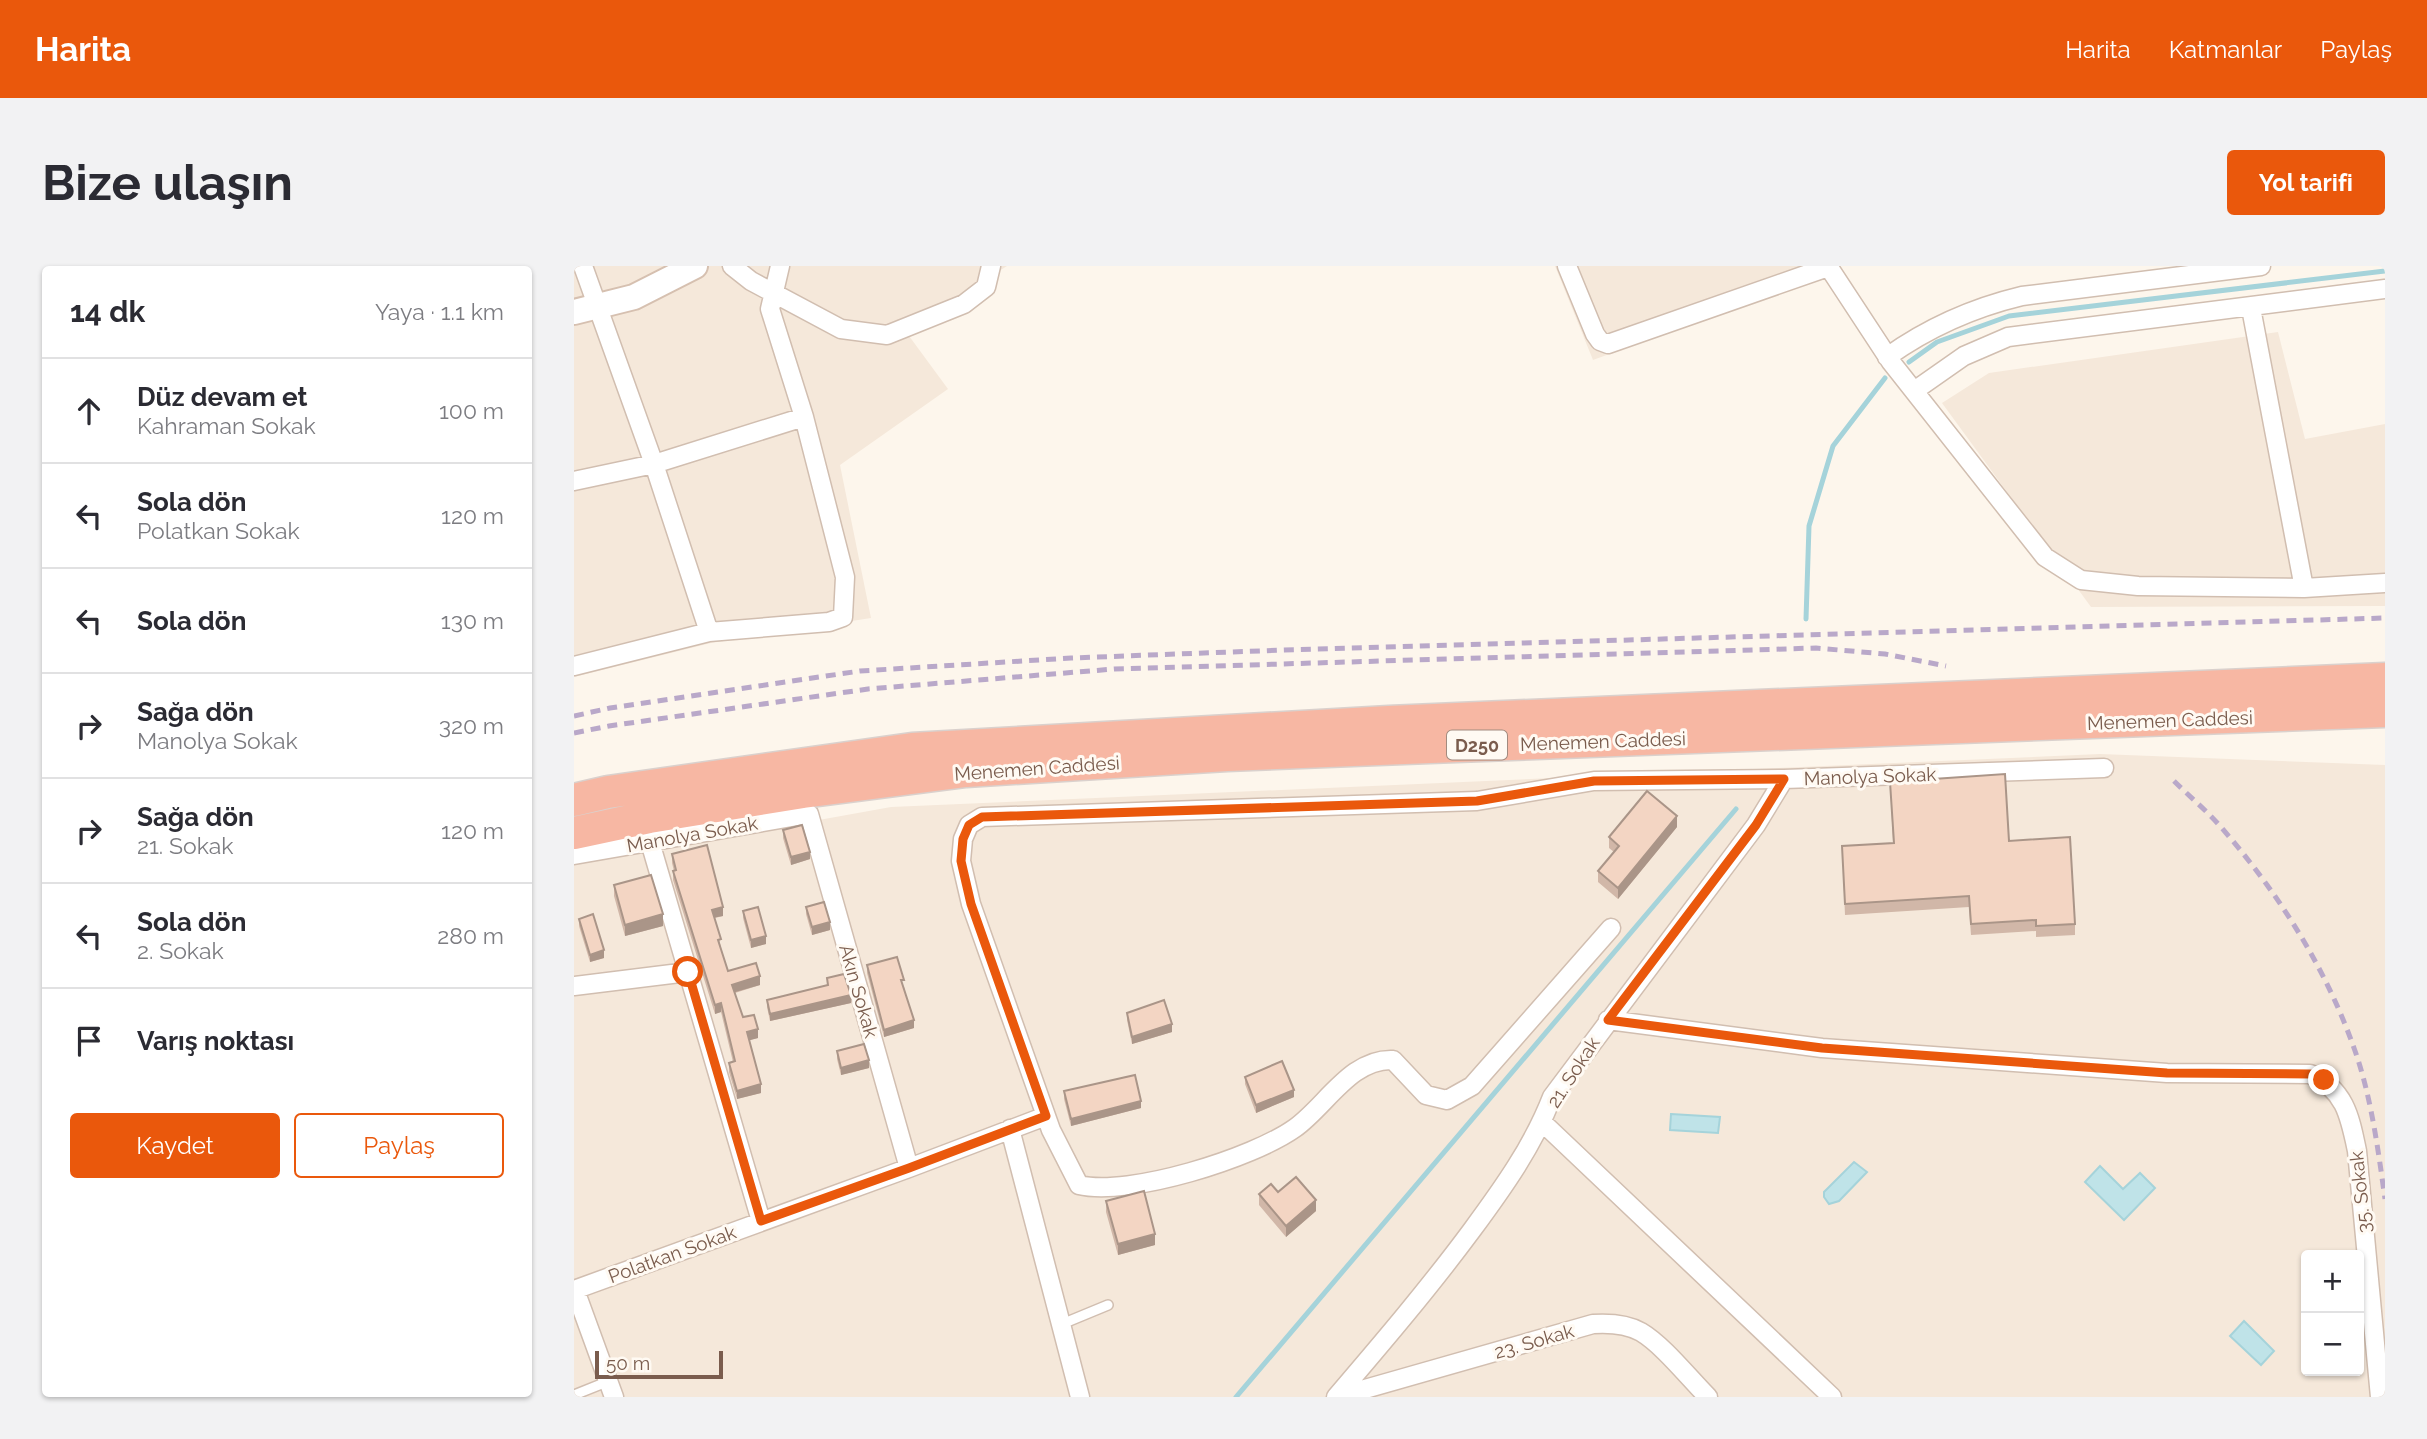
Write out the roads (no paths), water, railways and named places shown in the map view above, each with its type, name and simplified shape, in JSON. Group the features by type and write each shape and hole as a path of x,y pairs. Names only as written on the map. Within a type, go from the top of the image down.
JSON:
{"highway":[{"name":"Menemen Caddesi","path":"574,800 608,792 912,749 1389,722 2385,679"},
{"name":"Menemen Caddesi","path":"574,833 649,817 803,792 966,771 1416,747 2385,711"}],"street":[{"path":"583,266 586,309 654,464 709,632"},
{"path":"586,309 634,298 695,266"},
{"path":"732,266 773,294 841,329 887,335 964,304 986,287 991,266"},
{"path":"574,666 709,632 829,622 843,617 845,577 804,417 770,309 780,266"},
{"path":"1567,266 1594,334 1600,341 1608,344 1828,267 1914,391 2045,557 2081,580 2138,586 2304,587 2385,583"},
{"path":"1888,356 1940,323 2000,301 2261,266"},
{"path":"1914,391 1964,356 2008,337 2385,289"},
{"path":"2251,308 2304,587"},
{"path":"574,481 654,464 804,417"},
{"name":"Manolya Sokak","path":"1046,1116 971,904 961,861 963,839 969,825 982,817 1477,801 1594,781 1784,779 2104,768"},
{"name":"21. Sokak","path":"1337,1397 1431,1285 1506,1184 1542,1122 1552,1097 1756,825 1784,779"},
{"name":"Manolya Sokak","path":"574,855 809,814"},
{"name":"Akın Sokak","path":"809,814 909,1168"},
{"path":"650,842 761,1221"},
{"path":"1046,1116 1079,1185 1095,1189 1130,1186 1241,1157 1295,1128 1361,1068 1379,1059 1393,1060 1426,1095 1447,1100 1472,1086 1611,928"},
{"path":"574,986 688,972"},
{"name":"35. Sokak","path":"1608,1020 1822,1048 2167,1073 2310,1074 2324,1080 2343,1102 2351,1118 2355,1140 2380,1397"},
{"name":"Polatkan Sokak","path":"575,1290 1046,1116"},
{"path":"1542,1122 1832,1397"},
{"path":"1010,1129 1080,1397"},
{"path":"575,1290 612,1389"},
{"name":"23. Sokak","path":"1337,1397 1364,1393 1603,1323 1621,1325 1640,1332 1708,1397"}],"lane":[{"path":"1062,1324 1108,1305"},
{"path":"574,1395 612,1389"}],"water":[{"path":"1671,1114 1720,1117 1718,1133 1670,1130"},
{"path":"1854,1162 1867,1172 1839,1201 1829,1204 1824,1192"},
{"path":"2100,1166 2123,1189 2140,1173 2155,1188 2124,1220 2085,1182"},
{"path":"2244,1321 2274,1351 2261,1365 2230,1336"}],"waterway":[{"path":"1909,362 1937,342 2009,316 2385,271"},
{"path":"1806,619 1809,526 1833,446 1885,378"},
{"path":"1236,1397 1736,809"}],"railway":[{"path":"574,716 610,708 860,671 1071,658 2385,618"},
{"path":"574,733 868,689 1114,669 1816,648 1885,654 1946,666"},
{"path":"2174,781 2220,826 2261,877 2298,931 2329,988 2354,1048 2365,1084 2385,1199"}]}
